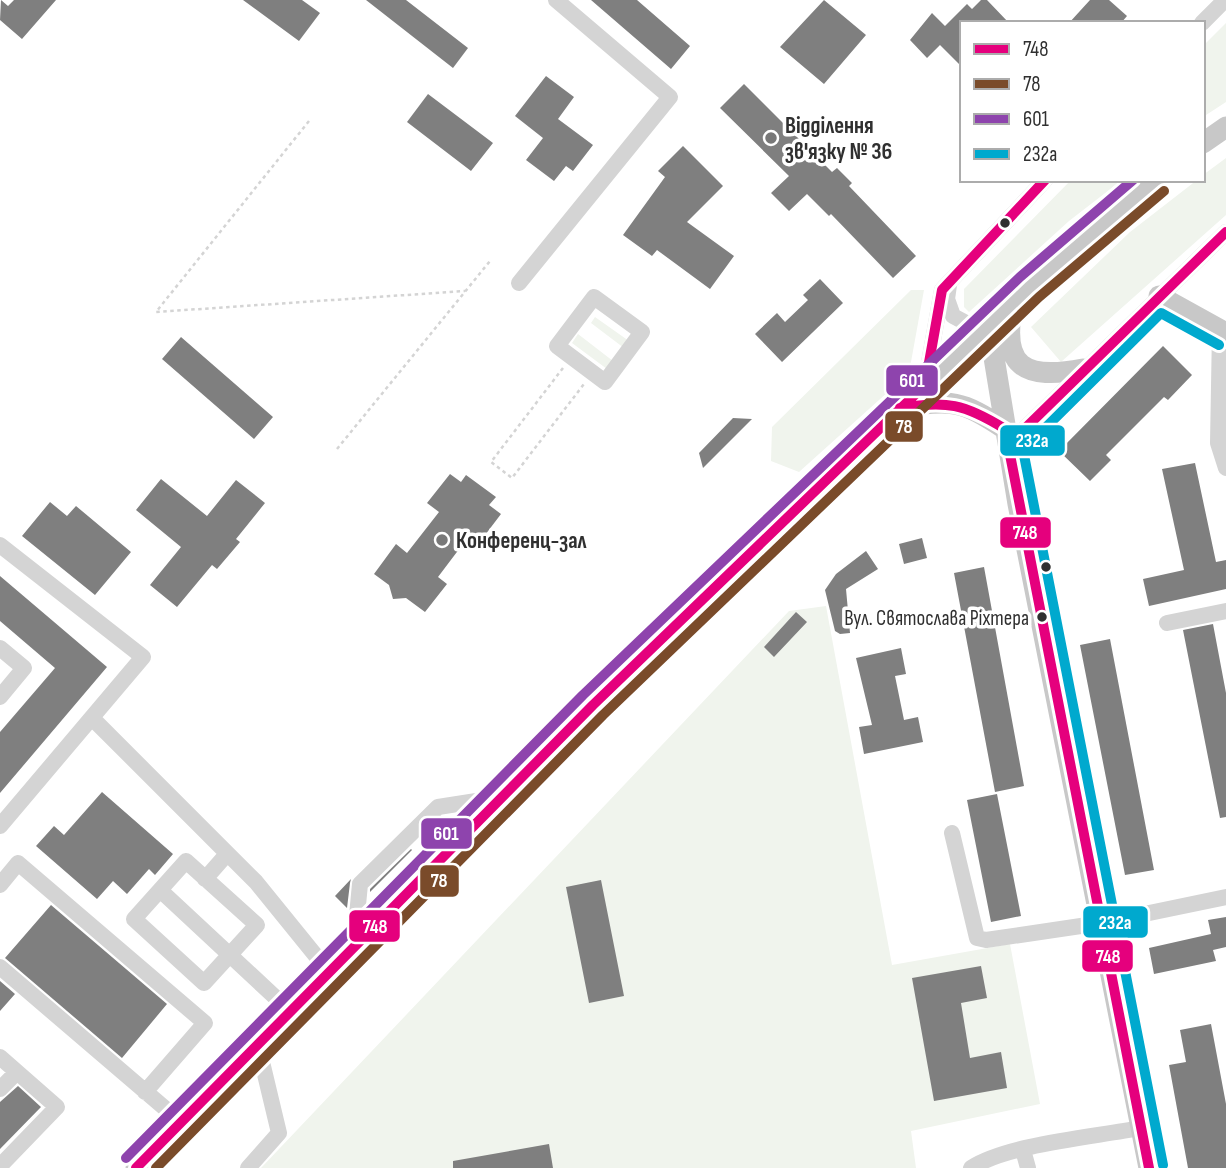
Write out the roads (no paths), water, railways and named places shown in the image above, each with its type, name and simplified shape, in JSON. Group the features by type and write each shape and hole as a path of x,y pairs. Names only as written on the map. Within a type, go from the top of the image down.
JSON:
{"main road":[{"path":"1205,142 1226,127"},
{"path":"136,1168 502,797 900,408 1030,287 1153,182"},
{"path":"1159,296 1223,332"},
{"path":"1013,304 1010,342 1019,362 1037,374 1083,369"},
{"path":"989,327 1006,437 1149,1168"},
{"path":"900,408 932,402 963,404 1006,437"}],"street":[{"path":"519,283 670,97 556,0"},
{"path":"1204,21 1225,0"},
{"path":"925,385 937,305 950,279 1043,182"},
{"path":"1006,437 1083,369 1226,232"},
{"path":"950,279 947,299 953,316 970,325 989,327"},
{"path":"594,297 642,332 605,382 572,357 557,346 594,297"},
{"path":"1223,332 1218,443 1226,468"},
{"path":"0,545 143,657 0,826"},
{"path":"1167,623 1226,611"},
{"path":"0,648 24,668 0,697"},
{"path":"92,718 256,883 329,972"},
{"path":"354,947 360,884 438,807 502,797"},
{"path":"952,833 977,938 986,940 1101,923 1226,897"},
{"path":"205,878 227,854"},
{"path":"186,861 205,878 257,925 204,982 134,919 186,861"},
{"path":"0,885 18,863 205,1023 145,1092"},
{"path":"160,890 290,1011"},
{"path":"0,967 181,1122"},
{"path":"248,1168 279,1133 258,1045"},
{"path":"0,1057 57,1107 0,1166"},
{"path":"0,1089 17,1072"},
{"path":"971,1168 983,1160 1023,1150 1140,1128"},
{"path":"1023,1150 1028,1168"}],"place":[{"name":"Відділення зв'язку № 36","path":"771,138"},
{"name":"Конференц-зал","path":"442,540"},
{"name":"Вул. Святослава Ріхтера","path":"1042,617"}]}
